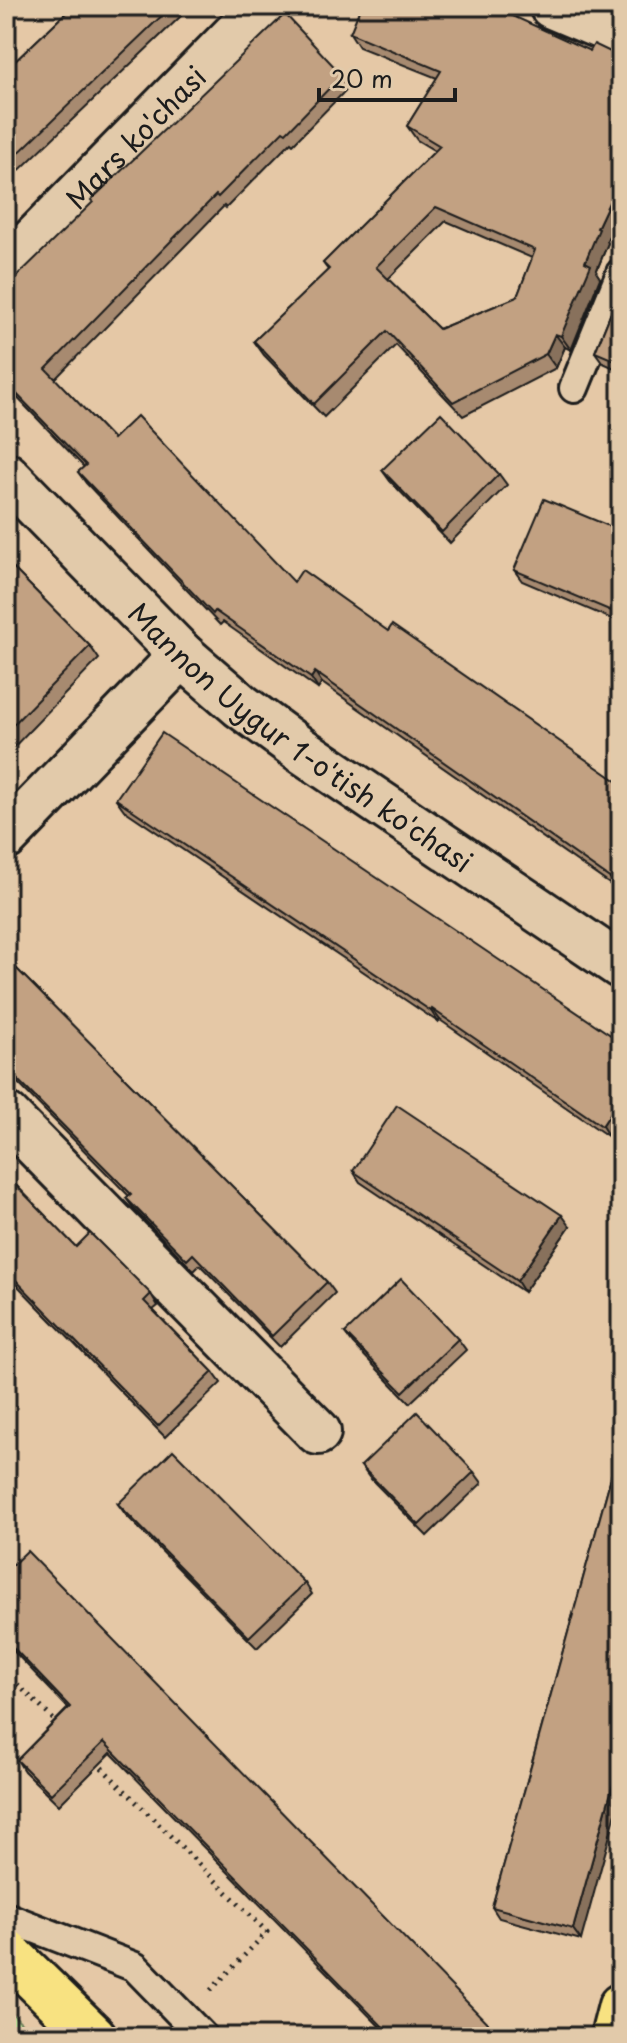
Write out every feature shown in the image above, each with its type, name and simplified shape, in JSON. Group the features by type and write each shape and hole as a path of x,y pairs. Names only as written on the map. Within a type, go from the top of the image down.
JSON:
{"main road":[{"path":"6,1951 94,2037"},
{"path":"613,2037 621,2006"}],"street":[{"path":"552,6 621,35"},
{"name":"Mars ko'chasi","path":"6,268 252,10"},
{"name":"Mannon Uygur 1-o'tish ko'chasi","path":"6,475 182,655 241,706 301,750 621,966"},
{"path":"6,837 182,655"},
{"path":"6,1115 318,1432"}],"lane":[{"path":"574,388 621,273"},
{"path":"6,1917 135,1967 203,2037"}],"path":[{"path":"6,1673 60,1727"},
{"path":"93,1759 267,1932 204,1997"}],"green space":[{"path":"6,2007 35,2037 6,2037"}],"building":[{"path":"73,6 172,6 6,165 6,70"},
{"path":"361,6 491,6 590,51 594,44 621,57 621,177 597,228 585,262 591,265 561,336 555,334 546,354 453,402 387,331 314,404 254,341 329,269 323,263 440,146 407,126 441,71 350,33","holes":["436,207 535,250 517,297 439,329 376,267"]},
{"path":"285,14 342,75 286,133 283,131 218,197 216,195 46,369 113,439 137,416 294,582 302,570 388,631 392,625 621,784 621,886 315,672 311,678 215,611 213,614 78,472 86,465 6,383 6,287 93,202 91,200"},
{"path":"621,288 621,363 595,352"},
{"path":"441,413 499,474 442,532 382,470"},
{"path":"544,499 621,531 621,615 514,570"},
{"path":"6,561 90,646 6,732"},
{"path":"162,733 621,1042 621,1097 602,1126 116,799"},
{"path":"6,958 327,1282 272,1336 193,1254 187,1260 126,1198 131,1194 6,1068"},
{"path":"397,1105 562,1215 517,1281 353,1171"},
{"path":"6,1175 76,1247 90,1233 151,1294 144,1301 213,1372 158,1426 6,1270"},
{"path":"401,1279 458,1339 403,1392 345,1333"},
{"path":"417,1412 474,1472 419,1525 361,1466"},
{"path":"621,1441 621,1756 573,1929 492,1907"},
{"path":"173,1450 305,1583 249,1637 118,1504"},
{"path":"27,1551 501,2037 393,2037 104,1742 51,1794 17,1760 70,1707 6,1640 6,1571"}]}
